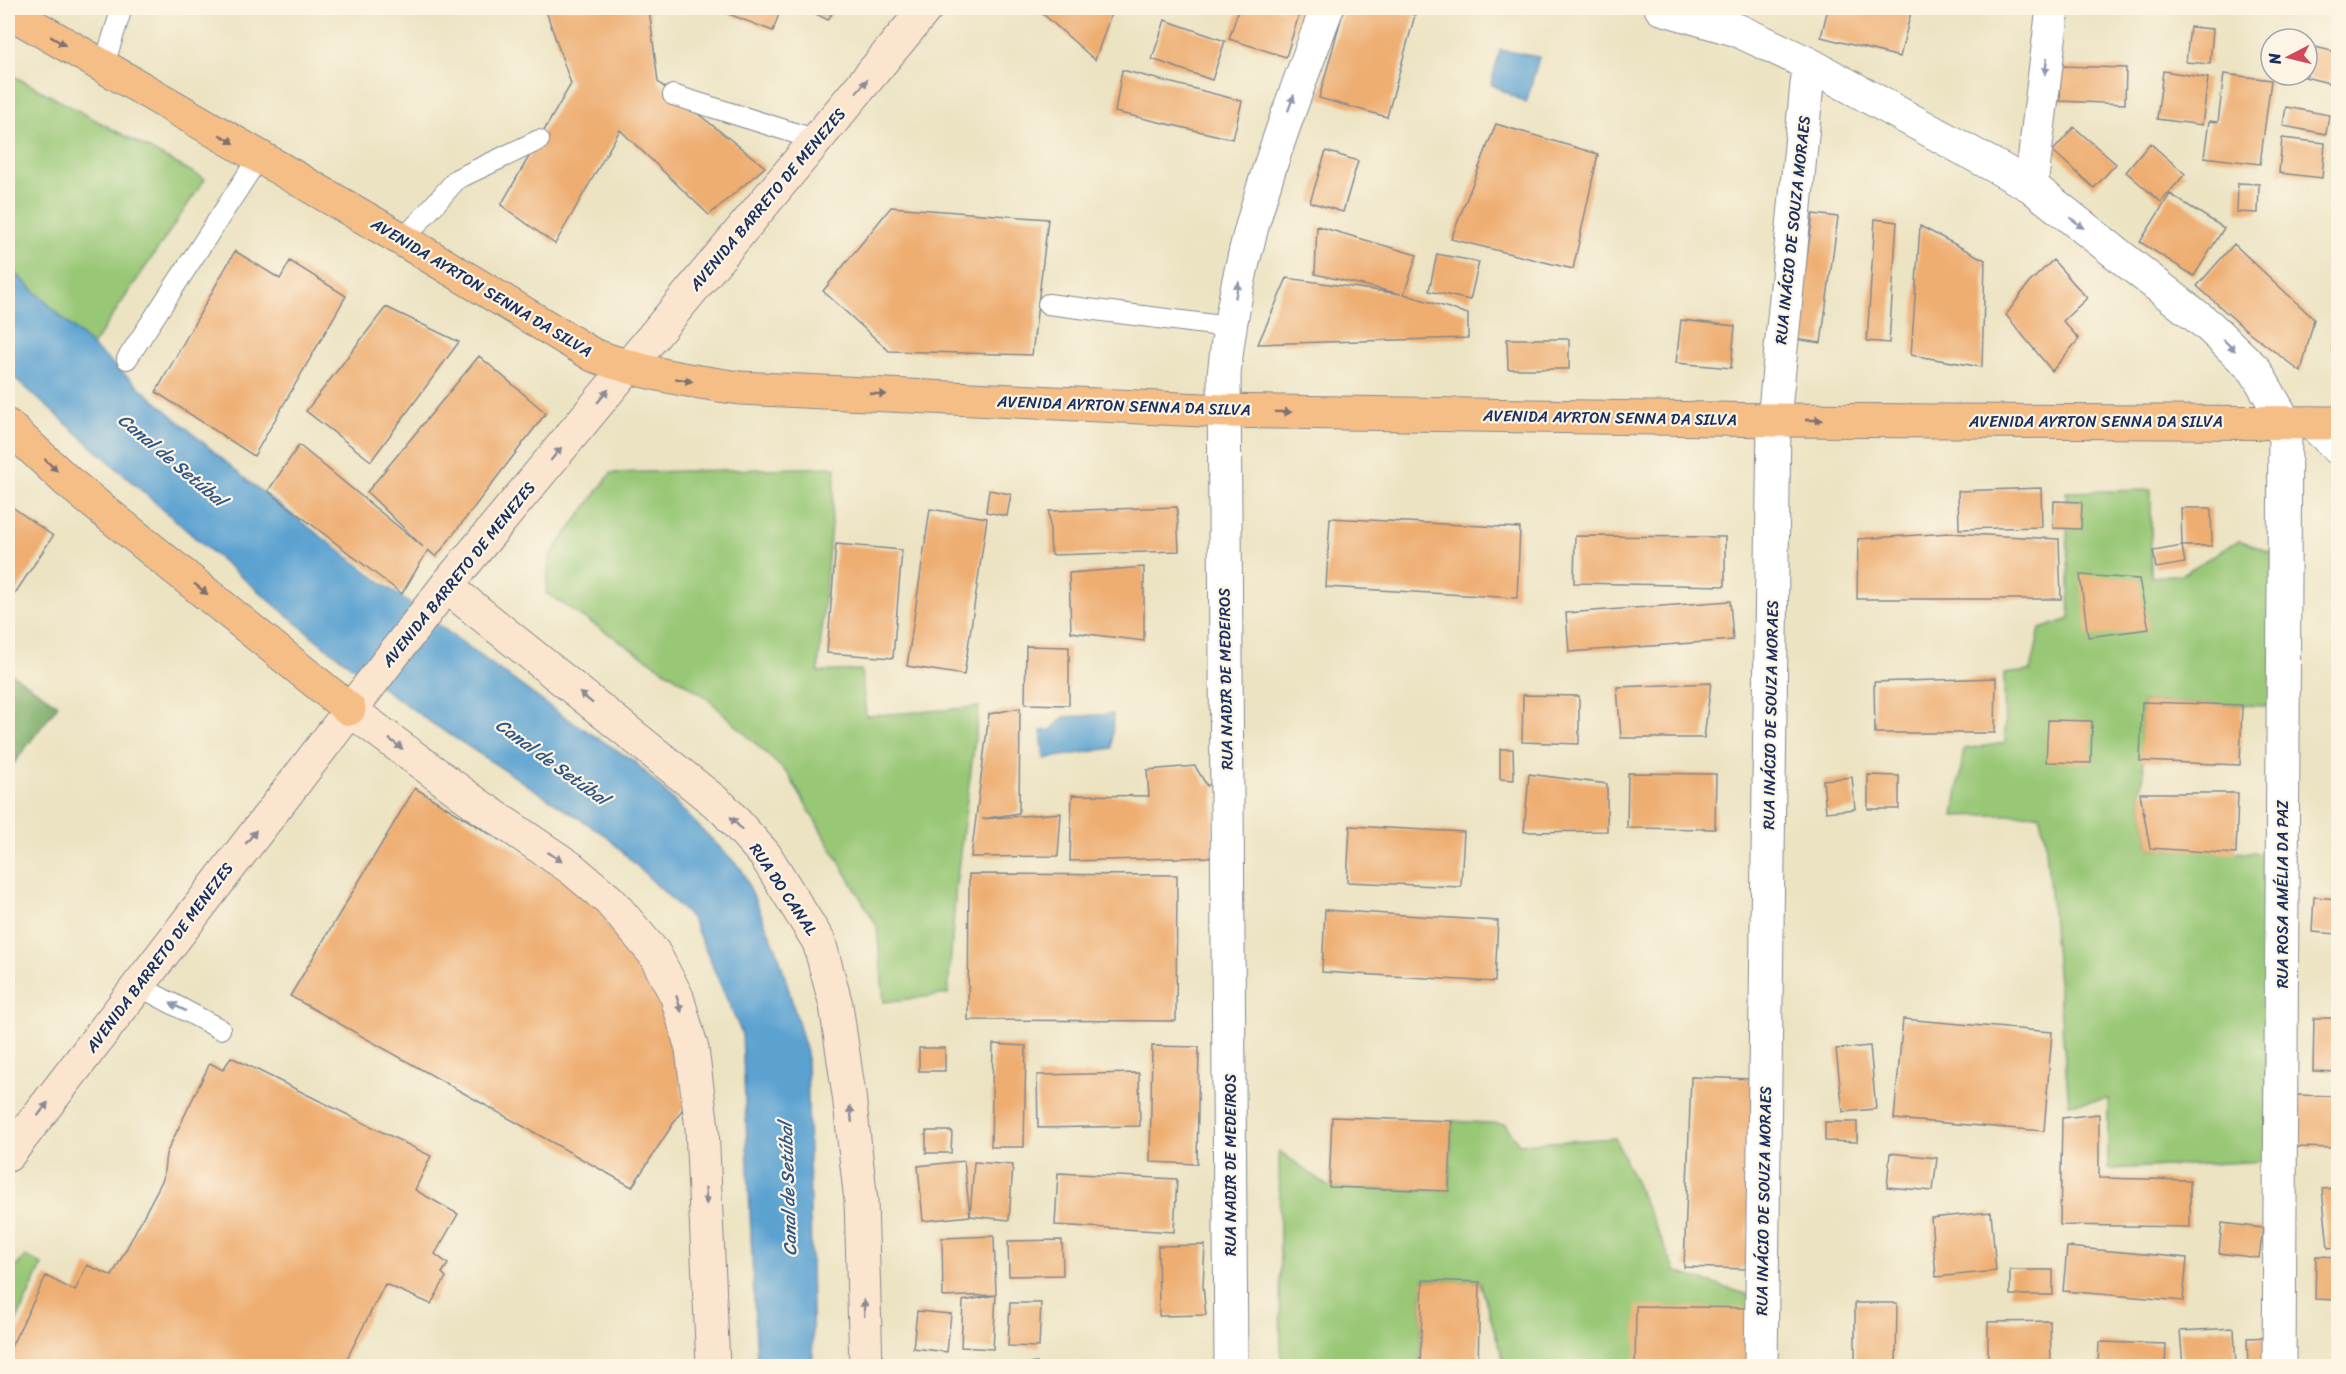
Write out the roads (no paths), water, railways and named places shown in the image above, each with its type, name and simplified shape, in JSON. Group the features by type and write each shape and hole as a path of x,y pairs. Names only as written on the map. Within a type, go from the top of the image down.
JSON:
{"main road":[{"name":"AVENIDA AYRTON SENNA DA SILVA","path":"8,11 403,240 593,355 627,368 684,381 740,388 1223,411 1774,420 2312,423"},
{"path":"8,426 67,481 354,703"}],"street":[{"name":"AVENIDA BARRETO DE MENEZES","path":"8,1155 425,612 926,8"},
{"name":"RUA NADIR DE MEDEIROS","path":"1232,1366 1223,411 1229,327 1246,248 1274,149 1327,8"},
{"path":"1662,8 1737,30 1809,64 2031,186 2209,326 2338,448"},
{"path":"2031,186 2053,8"},
{"name":"RUA INÁCIO DE SOUZA MORAES","path":"1761,1366 1774,420 1809,64"},
{"name":"RUA ROSA AMÉLIA DA PAZ","path":"2279,1366 2312,423"},
{"name":"RUA DO CANAL","path":"446,586 723,808 765,855 819,942 836,1005 851,1107 861,1201 866,1366"},
{"path":"354,703 478,805 571,868 610,901 654,953 677,997 692,1048 702,1128 713,1366"}],"lane":[{"path":"103,68 122,8"},
{"path":"673,95 817,140"},
{"path":"403,240 457,179 539,140"},
{"path":"127,359 259,157"},
{"path":"1048,304 1229,327"},
{"path":"137,986 220,1029"}],"water":[{"path":"1500,50 1539,57 1526,103 1491,84"},
{"name":"Canal de Setúbal","path":"8,266 92,346 249,482 557,712 634,761 742,870 778,953 807,1053 813,1366 757,1366 742,1034 692,919 605,835 430,722 324,646 202,544 8,372"},
{"path":"1113,714 1112,748 1044,759 1041,731 1051,730 1064,717"}]}
